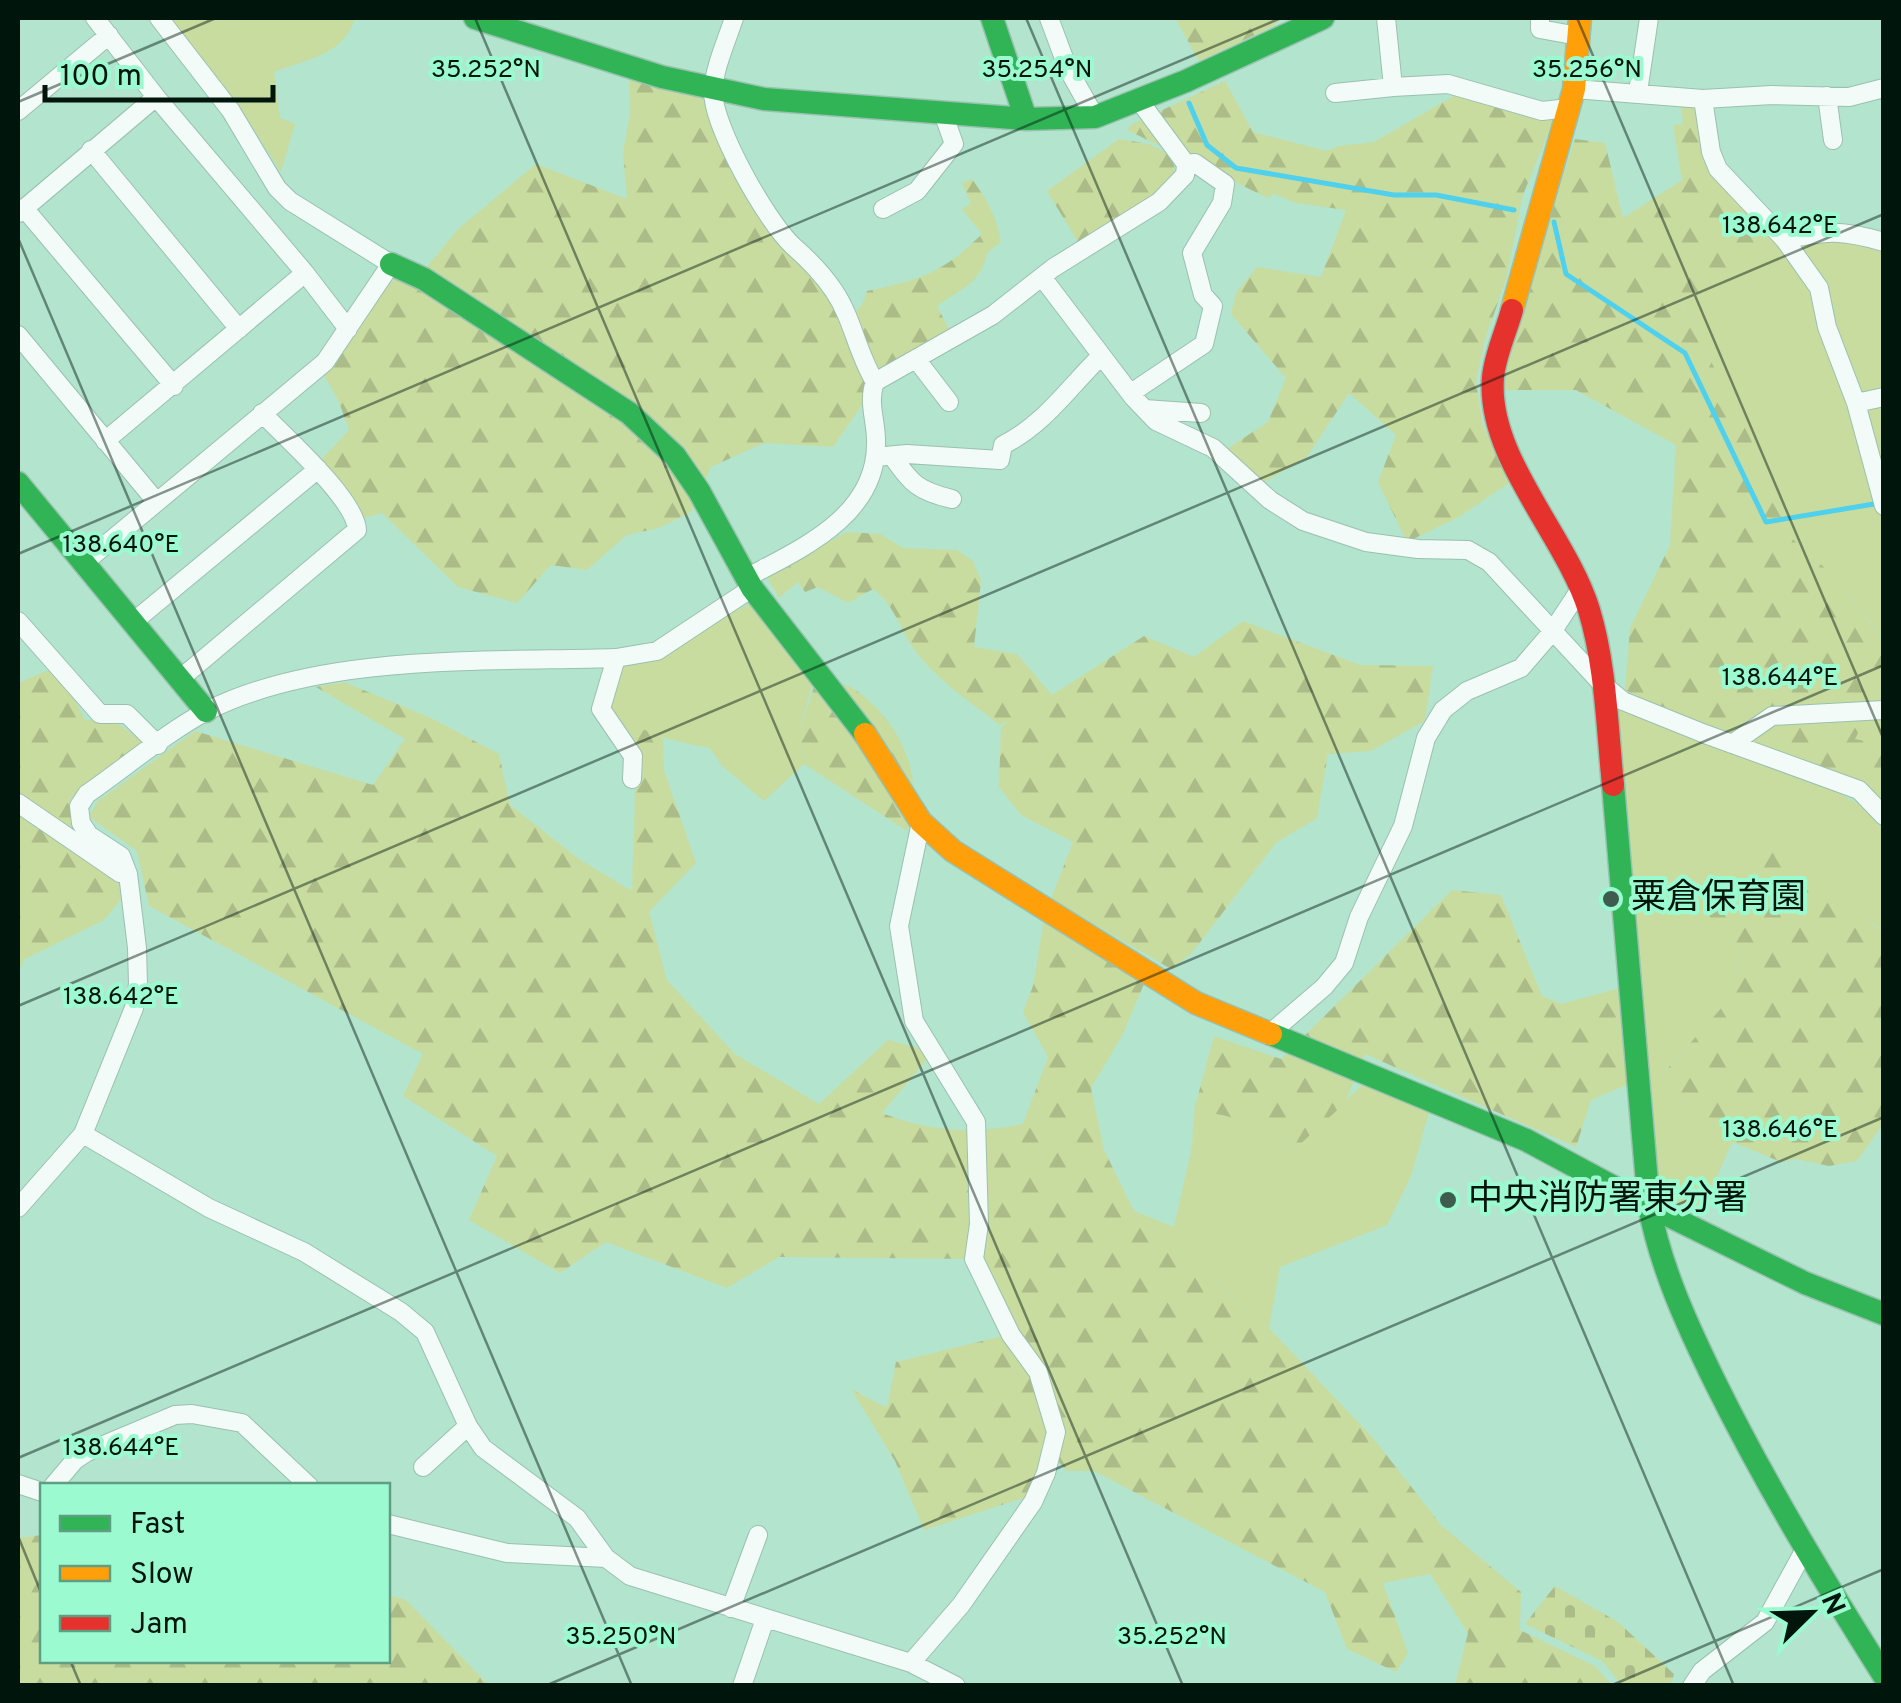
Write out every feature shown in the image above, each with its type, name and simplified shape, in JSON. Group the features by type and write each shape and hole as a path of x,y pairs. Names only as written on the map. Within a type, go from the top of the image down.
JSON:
{"street":[{"path":"94,18 348,329"},
{"path":"159,18 231,112 277,188 290,201 457,300 629,413 675,456 699,491 749,583 850,711 921,822 953,851 1196,1003 1526,1140 1805,1283 1884,1314"},
{"path":"734,18 713,89 717,116 748,183 792,245 805,254 834,290 874,382"},
{"path":"991,18 1026,119"},
{"path":"1049,18 1068,69 1095,117"},
{"path":"487,19 662,77 764,99 1026,119 1095,117 1323,18"},
{"path":"1386,18 1393,87"},
{"path":"1540,18 1540,29 1579,26 1572,98 1493,374 1491,395 1494,418 1504,443 1550,522 1582,588 1593,630 1622,872 1655,1246 1735,1424 1804,1551 1884,1676"},
{"path":"1638,92 1649,18"},
{"path":"18,111 109,35"},
{"path":"1335,93 1448,84 1542,111 1572,98 1638,92 1703,99 1772,94 1849,97 1884,88"},
{"path":"1827,96 1833,140"},
{"path":"156,97 21,211 174,386"},
{"path":"952,499 930,494 912,484 876,444 870,394 874,382 993,316 1042,278 1159,202 1185,175 1186,164 1138,99"},
{"path":"1703,99 1711,152 1718,169 1785,240 1819,288 1827,328 1856,403 1884,506"},
{"path":"883,209 917,191 954,144 943,114"},
{"path":"91,150 240,329"},
{"path":"1131,394 1204,344 1212,306 1203,294 1192,253 1222,203 1224,184 1195,164 1186,164"},
{"path":"1785,240 1821,231 1846,231 1883,242"},
{"path":"85,562 324,362 392,264"},
{"path":"105,441 306,273"},
{"path":"1042,278 1156,421 1213,448 1270,500 1303,521 1366,542 1468,550 1489,562 1552,632 1624,701 1859,790 1884,816"},
{"path":"18,336 155,500"},
{"path":"884,456 1000,460 1003,445 1046,418 1101,356"},
{"path":"916,359 949,402"},
{"path":"1856,403 1884,396"},
{"path":"1145,409 1201,414"},
{"path":"180,679 357,530 357,517 318,470 262,414"},
{"path":"18,1208 82,1134 134,1008 137,948 128,874 121,856 90,835 82,823 79,806 88,794 206,711 274,683 355,669 616,658 656,652 749,583 840,523 884,456"},
{"path":"132,623 318,470"},
{"path":"22,498 85,562 206,711"},
{"path":"1268,1035 1344,963 1359,917 1403,826 1426,738 1443,710 1467,691 1521,668 1582,588"},
{"path":"18,621 100,714 127,714 158,745"},
{"path":"616,658 601,708 634,756 632,780"},
{"path":"1732,744 1772,716 1884,710"},
{"path":"18,802 120,873 128,874"},
{"path":"911,1663 961,1605 1033,1502 1056,1432 1038,1372 1011,1335 974,1259 979,1224 976,1122 914,1020 900,926 921,822"},
{"path":"82,1134 209,1208 304,1252 401,1312 424,1332 468,1426 483,1448 577,1518 606,1558 630,1576 911,1663 956,1686"},
{"path":"55,1483 87,1452 174,1415 192,1414 242,1423 306,1483"},
{"path":"422,1467 468,1426"},
{"path":"390,1524 507,1553 606,1558"},
{"path":"730,1608 758,1536"},
{"path":"1692,1686 1702,1671 1765,1622 1804,1551"},
{"path":"742,1686 765,1620"}],"green space":[{"path":"169,18 355,18 350,31 333,48 274,72 280,118 295,124 281,172 240,108"},
{"path":"1175,18 1282,18 1272,27 1199,61"},
{"path":"629,80 706,98 739,176 851,318 867,291 930,273 982,234 962,209 971,203 962,183 972,179 982,194 994,216 1001,242 987,253 975,278 937,306 953,337 870,394 833,447 764,443 711,467 691,512 659,528 627,535 587,570 551,565 517,603 458,587 382,513 360,519 319,462 349,430 319,366 397,276 413,284 458,229 536,164 627,199 623,153 630,113"},
{"path":"1225,81 1253,132 1327,151 1374,142 1464,90 1558,109 1523,195 1506,279 1476,381 1483,426 1512,481 1459,517 1407,542 1378,482 1396,435 1349,393 1307,457 1256,487 1227,449 1268,422 1286,378 1231,314 1236,293 1257,267 1321,277 1346,210 1296,203 1274,194 1268,198 1127,130 1132,124"},
{"path":"1703,99 1711,151 1785,240 1681,302 1751,440 1788,535 1834,576 1883,640 1883,686 1855,739 1883,745 1883,815 1828,769 1688,720 1625,690 1630,628 1670,545 1676,445 1576,390 1502,390 1509,341 1575,139 1605,143 1623,218 1682,180 1673,125 1683,124 1680,101"},
{"path":"1119,139 1149,144 1172,156 1174,170 1169,184 1134,214 1078,242 1047,191"},
{"path":"1828,239 1856,240 1883,250 1883,639 1834,576 1788,535 1754,448 1681,301 1785,240 1796,248"},
{"path":"847,532 880,534 903,548 957,550 973,561 981,581 974,647 1017,654 1052,695 1144,636 1194,657 1243,621 1360,665 1433,666 1425,721 1371,751 1328,754 1317,818 1276,843 1191,954 1171,969 1051,899 1073,842 1021,815 999,787 1001,727 1011,719 1000,725 935,673 917,653 893,611 873,589 848,603 818,587 805,592 798,582 779,598 766,575"},
{"path":"751,603 814,678 799,732 804,764 764,801 722,766 710,748 639,729 601,707 615,661 656,652"},
{"path":"58,666 85,720 112,719 146,745 69,800 120,866 126,894 104,920 25,959 18,970 18,683"},
{"path":"817,678 854,689 896,734 911,771 914,791 907,831 804,764 799,732"},
{"path":"344,682 431,718 499,754 510,805 579,859 632,891 636,753 611,715 663,738 664,770 696,863 649,912 667,980 735,1054 819,1104 888,1040 933,1052 882,1113 951,1129 1023,1124 1048,1057 1023,1012 1033,986 1044,920 1146,979 1123,1034 1091,1088 1104,1150 1134,1211 1269,1328 1373,1438 1442,1526 1521,1592 1520,1630 1595,1666 1612,1685 1455,1685 1468,1633 1430,1574 1383,1583 1408,1653 1396,1672 1347,1649 1325,1592 1094,1471 1067,1471 1047,1449 1030,1496 924,1530 895,1461 851,1389 887,1408 896,1362 1019,1332 974,1259 779,1257 727,1288 606,1242 560,1273 469,1220 497,1156 403,1096 423,1054 149,906 137,851 89,817 98,801 195,731 373,785 405,739 316,687"},
{"path":"1883,684 1883,745 1854,739"},
{"path":"1610,701 1806,775 1864,807 1883,829 1883,930 1866,919 1824,875 1717,935 1742,946 1732,996 1661,1076 1732,1142 1705,1204 1697,1213 1660,1191"},
{"path":"1772,848 1820,870 1869,922 1883,931 1883,1124 1857,1161 1829,1166 1796,1159 1781,1162 1732,1142 1661,1076 1732,996 1742,946 1717,935 1709,915 1745,855"},
{"path":"1452,890 1501,895 1542,996 1561,1004 1624,987 1631,1083 1591,1100 1576,1147 1365,1054 1345,1103 1296,1148 1227,1116 1194,1110 1214,1036 1281,1059"},
{"path":"1362,1085 1429,1112 1411,1176 1387,1225 1280,1267 1269,1328 1134,1211 1174,1227 1192,1147 1194,1110 1227,1116 1296,1148"},
{"path":"40,1535 40,1663 390,1663 390,1596 406,1600 489,1685 18,1685 18,1538"},
{"path":"1555,1586 1618,1622 1674,1674 1671,1685 1622,1685 1602,1661 1525,1624"}],"waterway":[{"path":"1189,103 1207,145 1236,168 1394,195 1436,195 1514,210"},
{"path":"1554,222 1566,274 1685,353 1766,522 1874,504"}],"traffic: fast":[{"path":"475,18 662,77 764,99 1026,119 1095,117 1186,81 1323,18"},
{"path":"992,18 1026,119"},
{"path":"391,264 424,279 629,413 675,456 699,491 752,588 865,734"},
{"path":"18,483 206,711"},
{"path":"1613,785 1649,1206 1661,1252 1686,1319 1735,1422 1796,1532 1884,1676"},
{"path":"1271,1034 1526,1140 1805,1283 1884,1314"}],"traffic: slow":[{"path":"1512,310 1574,89 1580,18"},
{"path":"865,734 921,822 953,851 1196,1003 1271,1034"}],"traffic: jam":[{"path":"1512,310 1494,369 1494,407 1514,466 1563,553 1589,610 1602,675 1613,785"}],"place":[{"name":"粟倉保育園","path":"1611,899"},
{"name":"中央消防署東分署","path":"1448,1200"}]}
